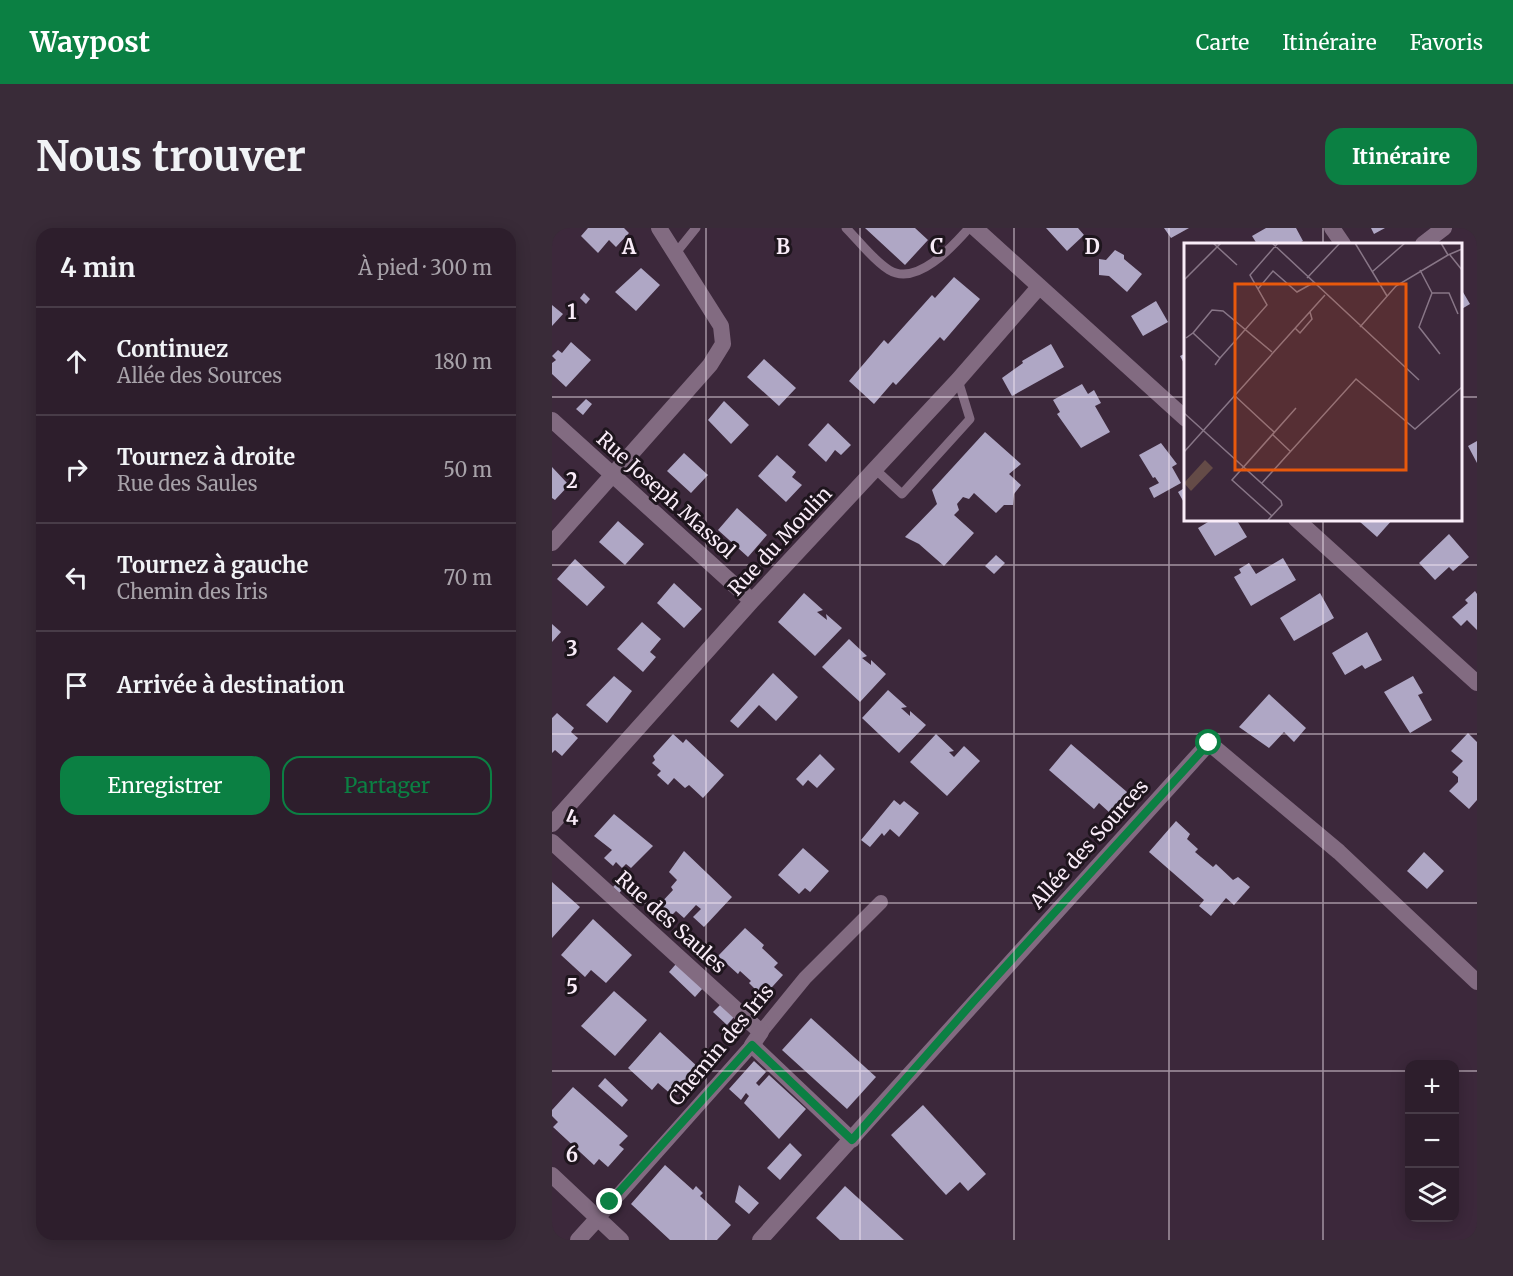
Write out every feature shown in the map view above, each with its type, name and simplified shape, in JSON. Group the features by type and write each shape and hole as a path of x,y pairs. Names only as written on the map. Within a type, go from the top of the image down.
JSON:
{"street":[{"path":"552,543 710,365 723,344 722,326 659,228"},
{"path":"975,228 1184,417"},
{"path":"1332,228 1341,243"},
{"path":"1424,243 1444,228"},
{"name":"Rue du Moulin","path":"552,824 752,601 876,470 1040,287"},
{"name":"Rue Joseph Massol","path":"552,420 752,601"},
{"path":"1297,520 1477,683"},
{"name":"Allée des Sources","path":"760,1240 1209,743 1339,852 1477,982"},
{"name":"Rue des Saules","path":"552,842 756,1039 852,1140"},
{"name":"Chemin des Iris","path":"598,1218 756,1039 805,978 881,902"},
{"path":"552,1175 621,1240"},
{"path":"578,1240 598,1218"}],"lane":[{"path":"675,254 696,228"},
{"path":"846,228 890,270 902,274 916,272 941,258 969,228"},
{"path":"876,470 902,494 970,419 958,380"}],"building":[{"path":"588,228 624,228 629,233 616,247 609,240 598,253 581,236"},
{"path":"865,228 915,228 928,240 905,265"},
{"path":"1046,228 1078,228 1084,235 1067,251"},
{"path":"1164,228 1189,228 1171,238"},
{"path":"1266,228 1296,228 1303,241 1299,243 1256,243 1252,236"},
{"path":"1371,228 1385,228 1374,234"},
{"path":"1115,250 1124,255 1124,259 1142,274 1127,292 1109,276 1099,275 1099,259 1106,260"},
{"path":"641,268 660,285 636,311 615,292"},
{"path":"954,277 980,299 944,341 940,337 896,385 893,382 874,404 849,381 884,340 888,344 932,295 935,298"},
{"path":"1462,290 1470,304 1462,309"},
{"path":"584,293 590,299 586,304 580,298"},
{"path":"1156,301 1168,322 1143,336 1131,316"},
{"path":"552,305 563,314 552,326"},
{"path":"571,342 591,360 566,387 552,374 552,363 556,360 552,356 558,350 562,353"},
{"path":"1051,344 1064,367 1012,396 1002,378 1023,363 1022,361"},
{"path":"764,359 796,388 779,406 747,377"},
{"path":"1082,384 1088,394 1094,390 1101,403 1095,406 1110,432 1081,448 1057,414 1060,412 1053,400"},
{"path":"586,399 592,404 583,415 576,409"},
{"path":"724,401 749,425 731,444 708,420"},
{"path":"828,423 851,445 841,455 835,450 826,462 808,445"},
{"path":"985,432 1021,464 1009,474 1021,485 1014,494 1013,505 1004,505 996,513 974,493 969,499 963,497 957,504 959,510 954,515 974,533 944,566 919,544 905,537 937,504 932,490"},
{"path":"1477,441 1477,463 1468,446"},
{"path":"1161,443 1177,464 1172,467 1181,483 1154,498 1149,488 1159,483 1155,477 1153,478 1139,455"},
{"path":"684,453 708,475 691,493 667,471"},
{"path":"777,455 796,472 792,477 802,485 786,502 758,476"},
{"path":"552,467 569,485 555,500 552,498"},
{"path":"1184,488 1184,502 1178,492"},
{"path":"737,508 767,535 748,557 718,530"},
{"path":"1211,520 1237,520 1247,537 1215,556 1198,528"},
{"path":"1360,520 1392,520 1377,537"},
{"path":"618,521 644,544 625,565 599,542"},
{"path":"1449,534 1469,557 1453,571 1449,567 1435,580 1419,563"},
{"path":"996,555 1005,563 994,574 985,566"},
{"path":"1283,558 1296,580 1251,606 1234,577 1241,573 1239,569 1249,563 1256,574"},
{"path":"575,559 605,587 587,606 557,579"},
{"path":"674,583 702,609 684,628 657,603"},
{"path":"1475,591 1477,594 1477,630 1467,620 1461,626 1452,617 1468,603 1465,600"},
{"path":"804,593 823,610 817,612 827,620 826,614 842,628 815,656 778,622"},
{"path":"1320,593 1334,618 1294,641 1280,618"},
{"path":"642,622 661,639 650,652 656,657 643,672 617,649"},
{"path":"552,624 561,632 552,642"},
{"path":"1367,632 1382,660 1365,669 1362,665 1345,675 1332,653"},
{"path":"849,639 867,656 862,658 871,665 871,660 886,674 860,702 822,667"},
{"path":"773,673 798,697 776,721 759,705 738,728 730,721"},
{"path":"614,676 632,691 607,723 586,705"},
{"path":"1413,676 1423,693 1418,695 1432,720 1410,733 1384,692"},
{"path":"888,690 907,707 901,708 910,716 910,711 926,725 899,753 862,718"},
{"path":"1269,694 1306,728 1294,742 1284,732 1269,748 1239,727"},
{"path":"557,713 574,728 571,732 578,738 562,756 555,750 552,753 552,718"},
{"path":"1468,733 1477,742 1477,800 1469,809 1449,791 1458,782 1458,777 1452,772 1463,761 1451,751"},
{"path":"673,734 683,743 686,739 724,775 703,798 689,785 685,788 674,778 668,785 657,775 661,771 652,763 655,760 653,756"},
{"path":"936,734 954,751 949,752 954,757 964,746 980,761 947,796 910,762"},
{"path":"1071,744 1127,792 1110,813 1099,803 1094,809 1049,770"},
{"path":"820,754 835,769 817,788 808,780 803,786 796,779"},
{"path":"894,800 900,805 904,801 919,813 899,837 890,829 884,836 882,833 870,847 861,840"},
{"path":"614,814 653,846 631,868 626,864 622,868 616,862 613,866 604,858 612,850 594,836"},
{"path":"1176,821 1190,834 1187,839 1198,849 1195,852 1213,867 1216,864 1233,880 1238,877 1250,887 1234,905 1226,898 1211,916 1199,906 1204,900 1149,852"},
{"path":"803,848 829,871 810,892 805,888 799,894 778,875"},
{"path":"684,851 732,897 704,927 693,917 701,909 696,905 684,918 676,911 671,916 659,905 673,890 671,887 677,880 669,872"},
{"path":"1424,852 1444,871 1427,889 1407,871"},
{"path":"619,881 625,887 619,893 613,887"},
{"path":"552,882 580,907 552,938"},
{"path":"593,919 632,955 606,983 591,970 585,977 561,955"},
{"path":"745,928 764,945 762,948 778,963 774,967 783,975 763,997 749,983 751,981 740,971 738,974 718,956"},
{"path":"676,964 703,988 695,997 669,972"},
{"path":"614,991 647,1020 615,1056 581,1026"},
{"path":"721,1004 734,1017 727,1025 713,1012"},
{"path":"811,1018 876,1077 847,1109 782,1050"},
{"path":"660,1032 699,1068 673,1096 658,1083 652,1090 628,1068"},
{"path":"754,1061 766,1072 756,1083 759,1086 769,1075 806,1109 779,1139 744,1103 749,1096 746,1093 741,1100 729,1089"},
{"path":"605,1078 628,1100 622,1107 598,1086"},
{"path":"573,1087 628,1136 619,1145 624,1149 608,1167 599,1159 594,1165 553,1127 558,1122 552,1116 552,1110"},
{"path":"923,1105 986,1174 968,1191 960,1182 946,1195 891,1135"},
{"path":"790,1143 802,1155 780,1180 767,1168"},
{"path":"665,1165 693,1190 696,1186 703,1193 700,1196 731,1225 717,1240 670,1240 631,1204"},
{"path":"739,1185 759,1203 749,1214 735,1202"},
{"path":"845,1186 904,1240 840,1240 816,1218"}],"route":[{"path":"610,1202 752,1045 852,1140 974,1001 1209,743"}]}
